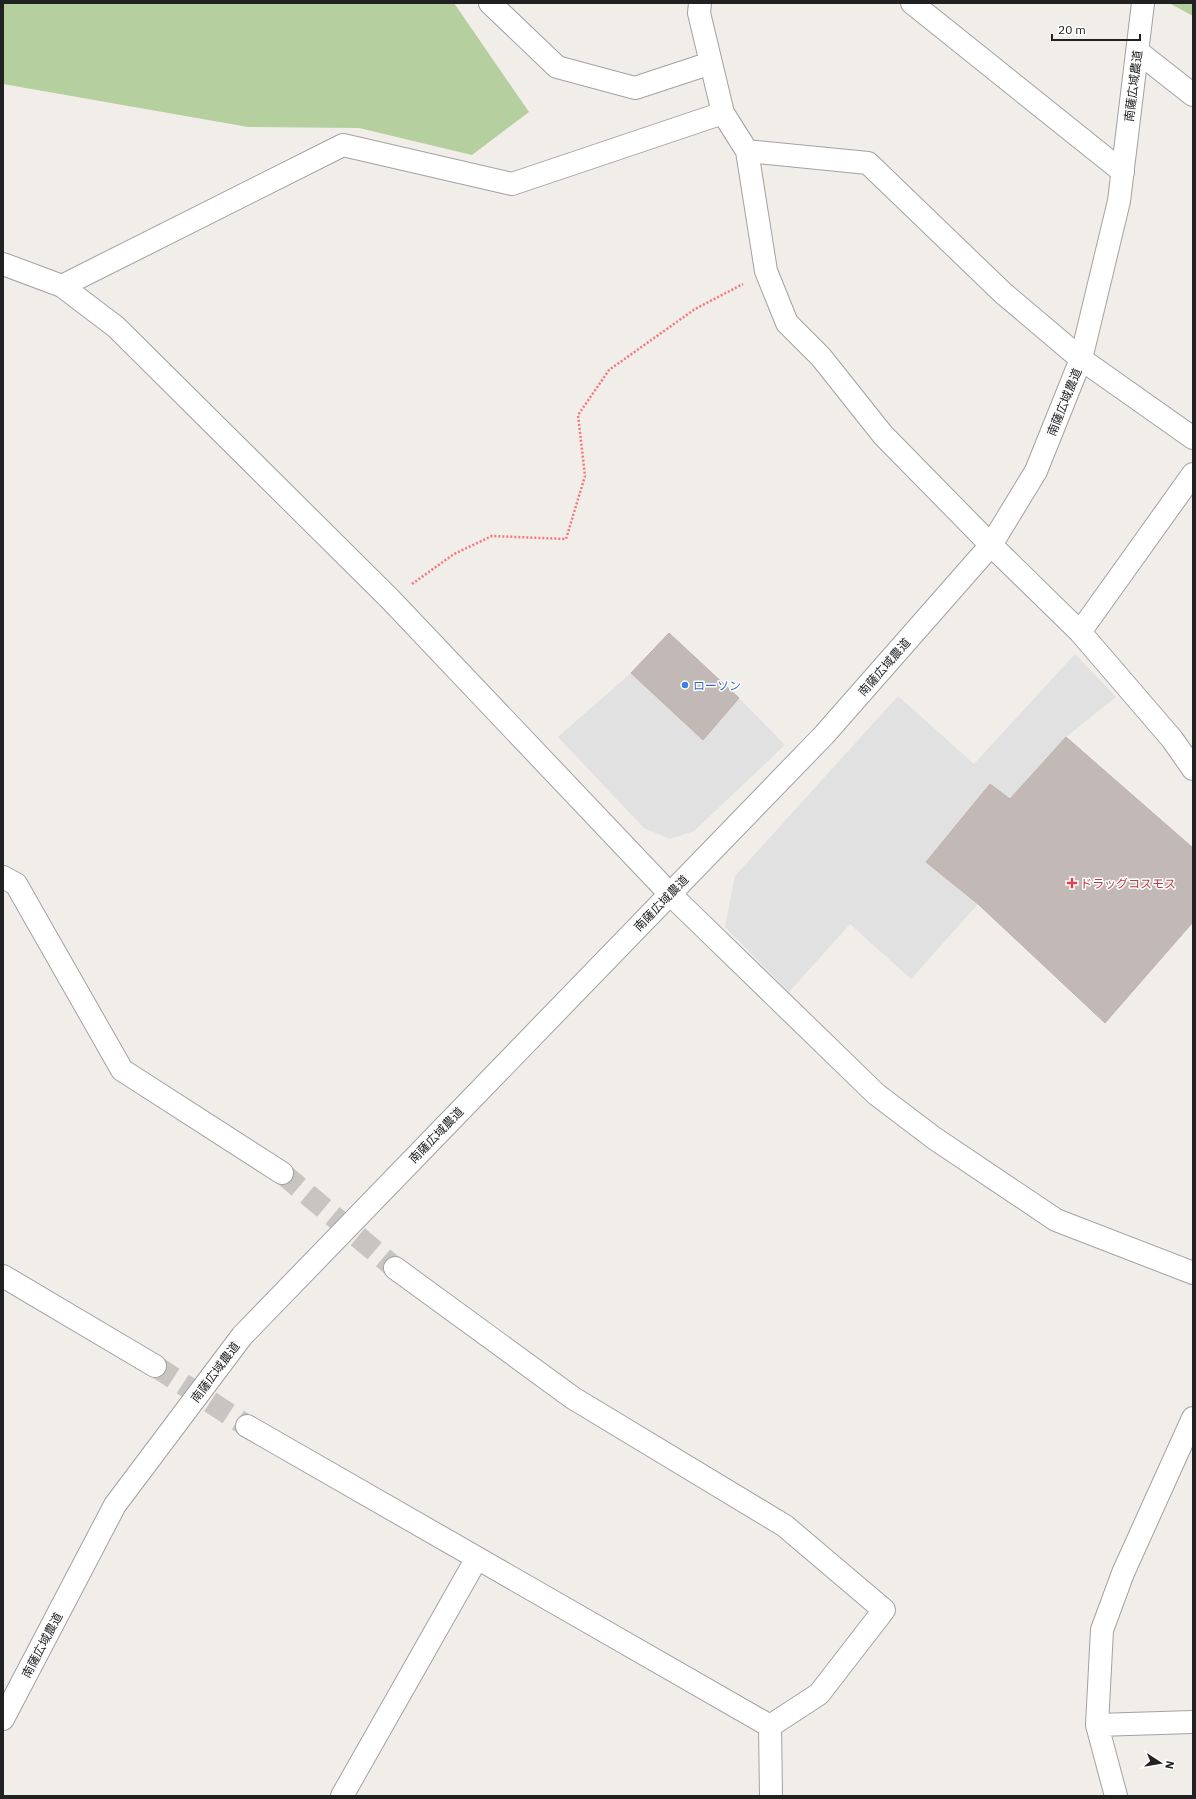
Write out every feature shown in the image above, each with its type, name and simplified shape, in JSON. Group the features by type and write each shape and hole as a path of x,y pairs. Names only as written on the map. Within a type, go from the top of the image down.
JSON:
{"street":[{"path":"490,3 557,67 635,88 711,63"},
{"path":"700,3 698,13 723,114 747,151 766,271 787,323 821,357 883,435 991,545 1080,632 1172,738 1193,769"},
{"path":"912,3 1123,172"},
{"name":"南薩広域農道","path":"3,1719 115,1505 242,1336 824,735 991,545 1036,471 1081,359 1119,201 1143,3"},
{"path":"1137,51 1193,95"},
{"path":"62,286 342,146 512,184 723,114"},
{"path":"747,151 868,163 1003,293 1081,359 1193,438"},
{"path":"3,264 62,286 116,327 390,599 670,894 876,1094 934,1138 1056,1220 1193,1272"},
{"path":"1080,632 1193,474"},
{"path":"3,877 16,884 122,1070 282,1174"},
{"path":"395,1268 573,1398 785,1526 884,1610 818,1694 770,1726"},
{"path":"3,1276 155,1366"},
{"path":"1116,1796 1097,1725 1102,1630 1122,1573 1193,1418"},
{"path":"247,1426 770,1726"},
{"path":"342,1796 477,1558"},
{"path":"1097,1725 1193,1722"},
{"path":"770,1726 771,1796"}],"path":[{"path":"390,599 454,554 492,536 566,539 585,476 578,415 609,370 695,309 766,271"}],"green space":[{"path":"3,3 454,3 529,112 472,155 359,128 248,127 3,84"},
{"path":"1169,3 1193,3 1193,16"}],"shaded area":[{"path":"1075,654 1116,697 1066,737 1010,799 990,784 926,862 978,904 911,979 850,924 789,992 725,927 735,876 898,696 974,764"},
{"path":"631,673 702,739 739,698 785,745 694,831 670,839 644,828 558,737"}],"building":[{"name":"ローソン","path":"669,633 739,698 703,740 631,673"},
{"name":"ドラッグコスモス","path":"1066,737 1193,848 1193,922 1105,1023 978,904 926,862 990,784 1010,799"}],"tunnel":[{"path":"282,1173 395,1268"},
{"path":"155,1366 247,1426"}],"place":[{"name":"ローソン","path":"685,685"},
{"name":"ドラッグコスモス","path":"1072,883"}]}
